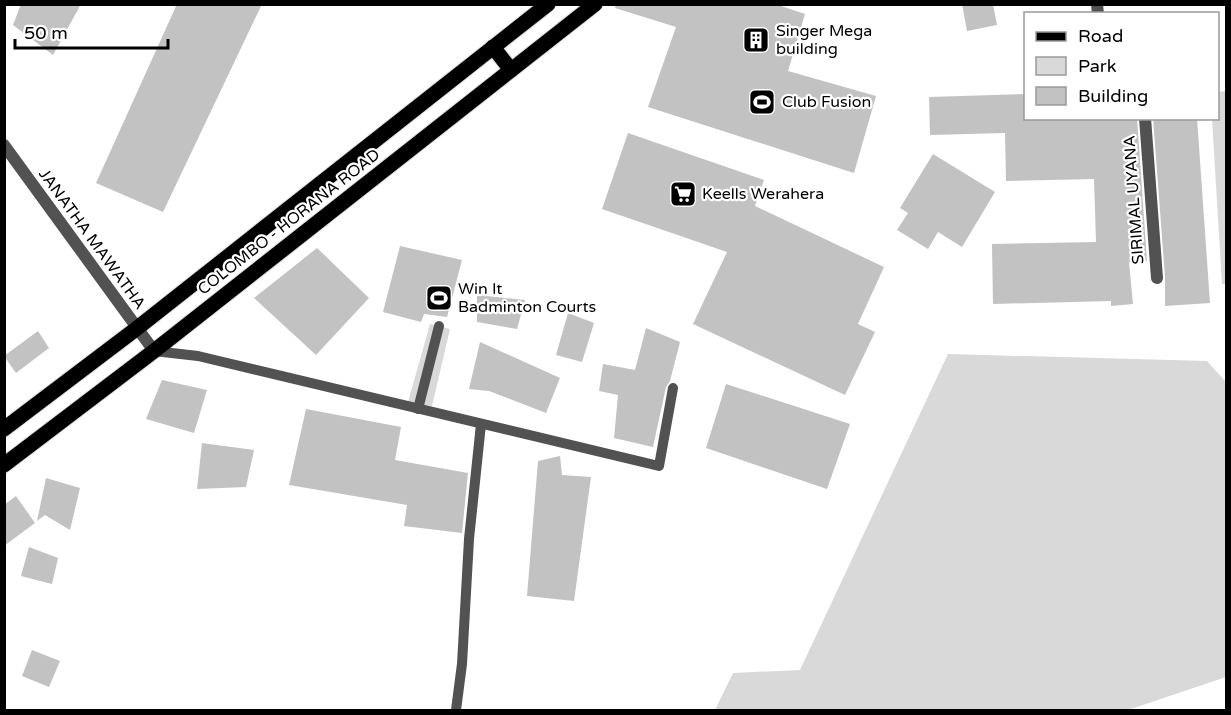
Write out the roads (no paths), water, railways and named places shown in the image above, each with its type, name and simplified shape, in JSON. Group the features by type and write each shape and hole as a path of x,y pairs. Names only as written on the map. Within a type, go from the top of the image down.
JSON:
{"main road":[{"name":"COLOMBO - HORANA ROAD","path":"4,429 136,329 548,4"},
{"name":"COLOMBO - HORANA ROAD","path":"4,465 154,351 595,4"},
{"path":"493,47 511,70"}],"street":[{"name":"SIRIMAL UYANA","path":"1145,120 1157,278"},
{"name":"JANATHA MAWATHA","path":"4,145 154,351"}],"lane":[{"path":"418,409 439,327"},
{"path":"154,351 198,356 659,466 673,388"},
{"path":"456,711 462,664 469,539 481,424"}],"place":[{"name":"Singer Mega building","path":"756,40"},
{"name":"Club Fusion","path":"762,102"},
{"name":"Keells Werahera","path":"683,194"},
{"name":"Win It Badminton Courts","path":"439,298"}]}
